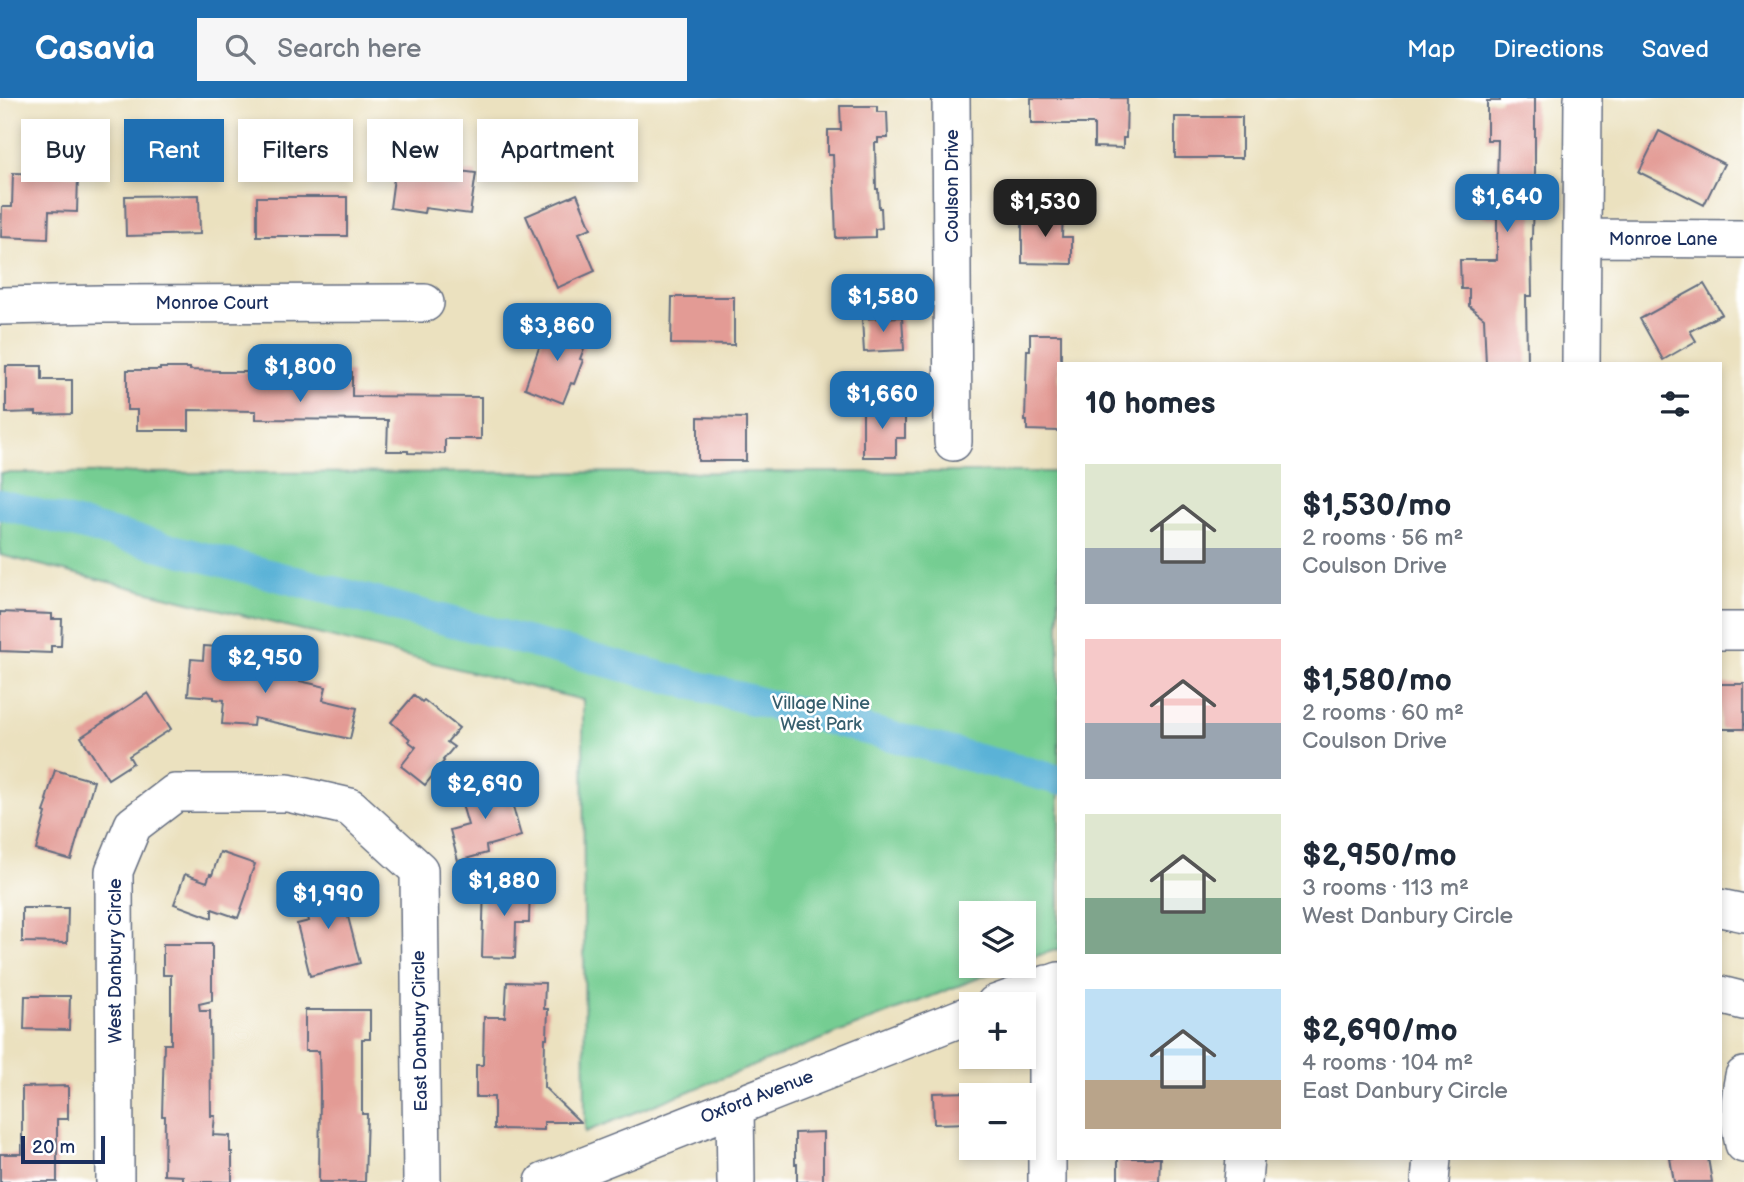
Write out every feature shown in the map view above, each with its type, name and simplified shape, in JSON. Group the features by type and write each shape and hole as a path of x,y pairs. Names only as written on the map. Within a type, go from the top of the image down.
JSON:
{"street":[{"name":"Coulson Drive","path":"951,98 953,442"},
{"path":"1581,362 1583,98"},
{"name":"Monroe Lane","path":"1583,238 1744,239"},
{"name":"Monroe Court","path":"0,306 425,303"},
{"path":"1722,631 1744,631"},
{"name":"West Danbury Circle","path":"115,1182 114,872 133,825 174,793 288,793"},
{"name":"East Danbury Circle","path":"288,793 350,807 419,870 422,1182"},
{"path":"1722,908 1744,913"},
{"path":"1028,992 1053,983 1047,1182"},
{"path":"1722,995 1744,1000"},
{"name":"Oxford Avenue","path":"544,1182 959,1019"},
{"path":"1744,1076 1740,1092 1739,1126 1744,1144"},
{"path":"735,1106 736,1182"},
{"path":"1243,1182 1245,1160"},
{"path":"1430,1182 1433,1160"}],"green space":[{"name":"Village Nine West Park","path":"1057,472 1057,950 1036,956 1036,901 959,901 959,978 978,978 585,1132 583,700 0,555 0,473"}],"building":[{"path":"1031,98 1127,98 1126,138 1123,138 1123,148 1094,147 1094,124 1031,124"},
{"path":"1500,98 1535,98 1532,296 1526,296 1527,362 1486,362 1484,318 1469,306 1469,289 1461,289 1460,260 1497,260 1497,218 1481,217 1481,185 1497,185 1498,140 1487,140 1487,101 1500,101"},
{"path":"840,106 877,106 877,112 887,112 888,138 878,138 878,143 875,143 876,189 882,228 875,229 875,237 836,238 833,155 828,155 828,130 841,130"},
{"path":"1175,117 1242,117 1242,158 1175,158"},
{"path":"1659,131 1724,164 1704,205 1639,172"},
{"path":"463,171 476,173 470,214 425,208 424,213 390,208 393,182 463,182"},
{"path":"13,173 21,173 21,182 78,182 77,212 49,211 48,239 1,237 2,207 12,207"},
{"path":"577,194 591,228 579,233 595,271 557,288 526,216"},
{"path":"199,195 200,234 126,236 125,196"},
{"path":"257,197 347,197 347,236 257,236"},
{"path":"1022,212 1063,212 1062,237 1072,237 1072,264 1022,263"},
{"path":"1704,284 1722,314 1690,331 1696,341 1663,360 1640,319"},
{"path":"672,297 734,297 734,345 671,344"},
{"path":"902,317 904,350 864,352 862,319"},
{"path":"548,322 588,338 574,384 571,383 563,403 525,388"},
{"path":"1030,334 1061,334 1061,362 1057,362 1057,431 1027,430 1027,350 1030,350"},
{"path":"6,366 42,366 42,380 72,380 72,414 6,413"},
{"path":"160,368 219,372 295,372 295,368 330,368 330,372 352,372 352,396 481,397 481,439 445,439 445,454 387,451 388,420 256,419 256,411 189,410 189,430 137,430 137,410 127,410 127,370"},
{"path":"863,408 905,409 905,438 896,438 896,457 863,457"},
{"path":"698,417 746,418 746,461 698,461"},
{"path":"0,612 52,614 52,619 62,619 61,646 51,646 51,653 0,651"},
{"path":"204,646 247,649 246,662 252,663 252,670 326,687 323,700 357,708 350,739 254,718 253,726 222,724 224,700 188,695 191,659 203,660"},
{"path":"1722,684 1744,684 1744,729 1722,729"},
{"path":"148,693 171,729 129,756 133,763 108,779 81,737"},
{"path":"414,695 459,728 447,742 454,747 425,785 401,766 416,747 391,722"},
{"path":"55,770 94,781 71,860 36,850"},
{"path":"506,781 521,836 486,846 487,853 458,861 450,830 468,825 459,794"},
{"path":"220,852 255,864 238,918 212,909 212,918 174,904 185,874 207,882"},
{"path":"342,884 360,963 310,976 297,924 309,921 302,894"},
{"path":"484,884 530,884 529,923 516,923 515,958 482,957"},
{"path":"22,908 68,908 67,943 22,942"},
{"path":"163,944 212,944 212,1001 199,1004 200,1011 210,1011 211,1116 215,1116 213,1135 230,1136 232,1182 183,1182 183,1176 164,1175 164,1044 171,1044 171,975 163,975"},
{"path":"507,982 545,983 544,1009 548,1009 544,1087 580,1122 544,1122 544,1130 494,1129 494,1097 476,1097 476,1065 483,1065 484,1017 505,1017"},
{"path":"25,996 70,996 69,1030 24,1029"},
{"path":"305,1010 370,1010 370,1039 362,1039 362,1114 367,1114 365,1182 319,1182 319,1051 305,1051"},
{"path":"68,1086 68,1119 57,1119 57,1182 0,1182 0,1154 22,1154 22,1087"},
{"path":"959,1092 959,1123 934,1124 933,1093"},
{"path":"823,1132 823,1182 797,1182 795,1133"},
{"path":"1118,1160 1160,1160 1159,1182 1118,1182"},
{"path":"1670,1160 1708,1160 1712,1182 1674,1182"}],"waterway":[{"path":"0,504 1057,779"}]}
